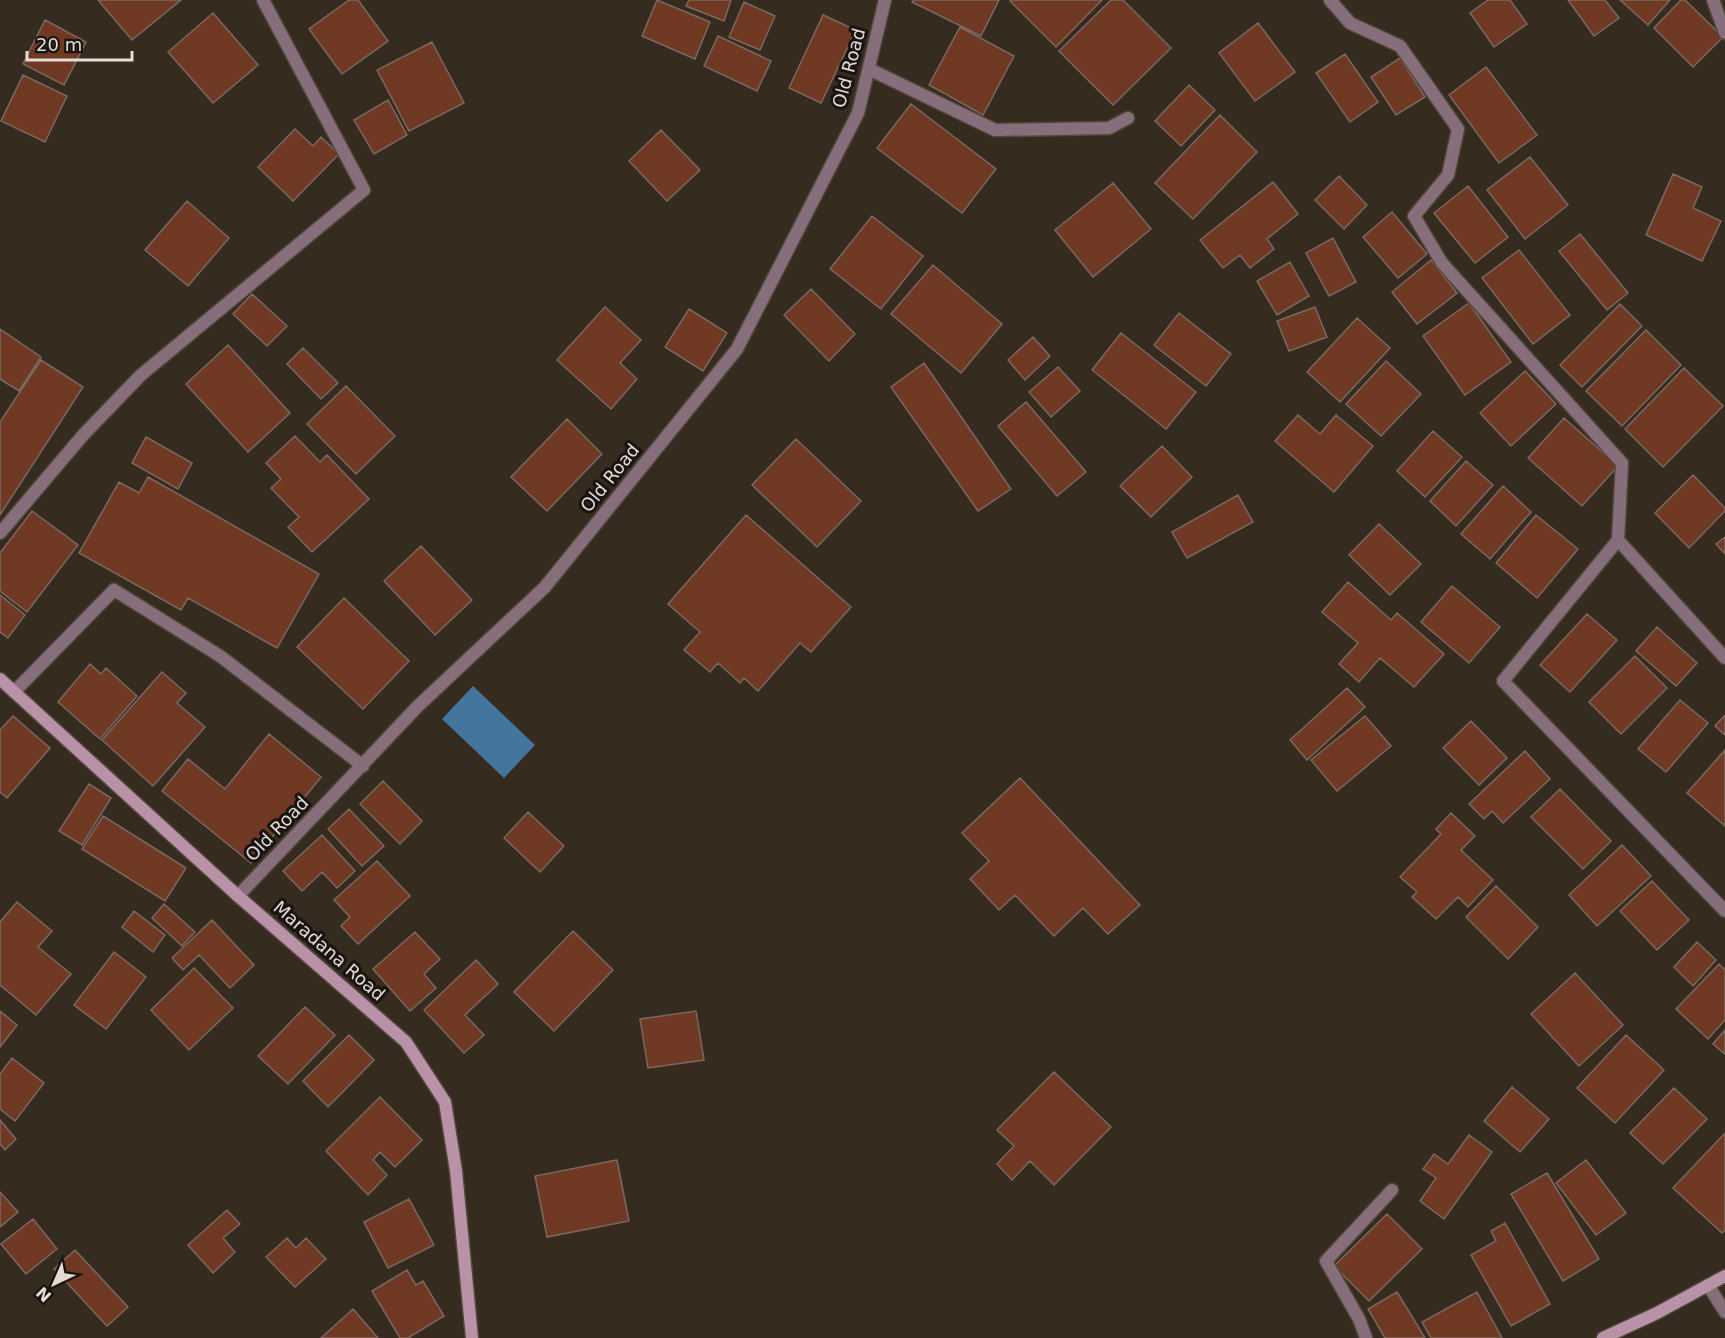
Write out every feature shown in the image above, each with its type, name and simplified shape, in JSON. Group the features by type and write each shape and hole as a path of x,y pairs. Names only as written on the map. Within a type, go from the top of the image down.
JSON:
{"street":[{"path":"0,533 84,434 141,375 364,190 263,0"},
{"name":"Old Road","path":"238,896 417,707 545,587 737,349 858,113 885,0"},
{"path":"1330,0 1350,23 1400,46 1458,129 1448,175 1414,216 1442,263 1622,463 1618,540 1503,681 1725,911"},
{"path":"1713,0 1725,33"},
{"path":"869,69 995,130 1109,128 1128,118"},
{"path":"1618,540 1725,658"},
{"path":"14,692 114,590 220,656 363,766"},
{"name":"Maradana Road","path":"0,679 238,896 406,1042 445,1102 456,1171 472,1338"},
{"path":"1366,1338 1359,1319 1326,1261 1392,1190"},
{"path":"1603,1338 1725,1276"},
{"path":"1708,1285 1725,1312"}],"water":[{"path":"473,686 535,745 504,778 442,719"}],"building":[{"path":"98,0 181,0 132,40"},
{"path":"349,0 358,0 388,41 342,74 309,29"},
{"path":"657,0 710,22 695,59 642,36"},
{"path":"689,0 731,0 724,21 686,6"},
{"path":"914,0 999,0 981,36 912,2"},
{"path":"1011,0 1102,0 1056,47"},
{"path":"1111,0 1123,0 1171,48 1113,105 1059,51"},
{"path":"1488,0 1510,0 1527,24 1494,47 1470,13"},
{"path":"1568,0 1605,0 1619,18 1594,36"},
{"path":"1620,0 1670,0 1648,25"},
{"path":"1681,0 1685,0 1723,37 1693,67 1654,28"},
{"path":"744,2 775,16 760,50 729,37"},
{"path":"213,13 258,65 213,103 168,52"},
{"path":"823,15 856,30 821,103 789,88"},
{"path":"45,20 86,42 64,85 23,64"},
{"path":"1258,23 1295,72 1255,101 1219,53"},
{"path":"960,27 1014,56 983,115 929,85"},
{"path":"718,36 771,61 757,91 704,66"},
{"path":"432,42 464,103 409,131 377,70"},
{"path":"1345,54 1378,102 1350,122 1316,73"},
{"path":"1400,58 1425,97 1396,115 1371,77"},
{"path":"1486,67 1537,135 1499,163 1449,95"},
{"path":"23,75 67,96 45,142 1,121"},
{"path":"1189,85 1215,110 1181,146 1155,121"},
{"path":"388,100 407,135 374,154 354,120"},
{"path":"911,104 996,169 962,213 877,148"},
{"path":"1220,115 1257,152 1193,219 1155,183"},
{"path":"295,129 313,146 321,137 339,154 293,201 258,167"},
{"path":"661,130 700,170 667,201 629,161"},
{"path":"1530,157 1568,205 1525,239 1487,190"},
{"path":"1673,174 1702,187 1693,208 1721,221 1702,261 1646,235"},
{"path":"1339,176 1367,205 1344,229 1315,200"},
{"path":"1273,182 1298,214 1267,239 1274,249 1250,268 1240,255 1223,268 1200,240"},
{"path":"1113,183 1151,229 1093,277 1055,230"},
{"path":"1468,186 1508,237 1475,263 1434,213"},
{"path":"187,201 229,238 188,286 145,250"},
{"path":"1392,212 1427,254 1398,278 1363,237"},
{"path":"872,216 923,256 881,309 830,269"},
{"path":"1580,234 1628,293 1607,310 1559,251"},
{"path":"1333,238 1356,282 1329,296 1306,253"},
{"path":"1519,250 1570,315 1533,344 1482,278"},
{"path":"1431,260 1457,293 1417,324 1392,292"},
{"path":"1290,262 1309,296 1277,315 1257,281"},
{"path":"933,265 1002,324 961,373 891,314"},
{"path":"811,289 855,334 829,361 784,315"},
{"path":"252,294 287,326 267,346 233,314"},
{"path":"1469,303 1511,362 1465,395 1423,336"},
{"path":"1620,304 1642,326 1582,387 1560,365"},
{"path":"605,307 641,340 620,363 637,379 611,409 557,360"},
{"path":"1315,307 1327,337 1289,351 1277,321"},
{"path":"689,309 727,333 703,371 665,347"},
{"path":"1179,313 1231,354 1206,386 1154,345"},
{"path":"1357,318 1390,348 1340,402 1307,372"},
{"path":"0,329 41,357 19,391 0,379"},
{"path":"1646,330 1681,365 1622,426 1586,391"},
{"path":"1121,333 1196,392 1166,429 1092,370"},
{"path":"1033,337 1050,356 1025,380 1008,360"},
{"path":"228,345 290,413 248,452 186,384"},
{"path":"303,348 338,383 321,399 287,364"},
{"path":"41,360 83,387 0,515 0,422"},
{"path":"1386,361 1421,394 1381,436 1346,404"},
{"path":"924,363 1011,489 978,511 891,387"},
{"path":"1058,367 1080,391 1051,417 1029,392"},
{"path":"1684,368 1723,406 1663,467 1625,429"},
{"path":"1525,371 1556,404 1511,446 1480,413"},
{"path":"346,386 395,436 356,474 307,424"},
{"path":"1026,402 1086,472 1057,496 998,426"},
{"path":"1298,415 1320,434 1336,415 1373,446 1334,492 1275,441"},
{"path":"1564,418 1618,466 1582,506 1528,458"},
{"path":"567,419 602,454 547,511 511,477"},
{"path":"1433,431 1462,457 1425,497 1397,471"},
{"path":"295,436 320,462 327,455 369,499 312,552 288,527 299,517 271,488 281,479 266,463"},
{"path":"146,437 192,463 178,489 132,463"},
{"path":"796,439 861,501 817,547 752,485"},
{"path":"1162,446 1192,477 1151,517 1120,486"},
{"path":"1466,461 1493,485 1456,526 1430,501"},
{"path":"1693,475 1725,508 1725,511 1689,548 1655,513"},
{"path":"148,477 319,574 277,648 188,598 181,610 79,553 119,482 139,493"},
{"path":"1503,486 1531,512 1490,559 1461,534"},
{"path":"1238,495 1253,522 1187,558 1172,532"},
{"path":"32,511 78,545 27,612 0,591 0,553"},
{"path":"746,515 851,607 811,652 800,643 758,691 744,678 740,683 718,663 710,672 684,650 700,632 668,604"},
{"path":"1536,515 1578,549 1537,598 1496,563"},
{"path":"1379,524 1421,564 1390,595 1349,555"},
{"path":"1725,537 1725,554 1716,544"},
{"path":"421,546 472,600 435,635 384,581"},
{"path":"1348,582 1391,620 1397,613 1444,654 1414,687 1380,658 1359,682 1339,664 1358,643 1322,612"},
{"path":"1452,586 1500,627 1469,663 1421,622"},
{"path":"0,595 25,615 8,638 0,632"},
{"path":"344,598 409,661 363,709 297,647"},
{"path":"1587,614 1617,640 1570,692 1540,665"},
{"path":"1657,627 1697,663 1676,686 1636,651"},
{"path":"1635,656 1667,688 1621,734 1589,702"},
{"path":"90,664 101,674 106,668 137,696 100,739 58,702"},
{"path":"162,672 186,693 177,703 205,727 153,786 102,740"},
{"path":"1347,688 1365,707 1307,760 1290,740"},
{"path":"1680,700 1708,723 1666,772 1638,749"},
{"path":"1725,715 1725,735 1715,726"},
{"path":"13,716 50,748 7,798 0,792 0,730"},
{"path":"1365,716 1391,746 1337,791 1311,760"},
{"path":"1471,721 1507,758 1479,785 1443,748"},
{"path":"269,734 321,777 251,863 162,791 188,759 225,789"},
{"path":"1725,750 1725,826 1687,793"},
{"path":"1525,751 1550,779 1503,823 1492,811 1484,819 1469,804"},
{"path":"1020,778 1140,905 1108,934 1083,908 1054,936 1015,895 999,910 970,879 989,861 962,833"},
{"path":"383,781 422,821 400,844 360,804"},
{"path":"89,784 111,798 82,845 59,831"},
{"path":"1560,789 1611,841 1583,869 1531,817"},
{"path":"349,809 384,846 362,866 328,829"},
{"path":"528,812 564,846 540,872 504,838"},
{"path":"1451,813 1475,836 1461,850 1493,880 1468,907 1458,897 1436,919 1412,897 1417,892 1400,877 1441,834 1436,829"},
{"path":"103,816 186,868 165,901 82,849"},
{"path":"322,835 355,871 337,888 322,872 302,891 283,871"},
{"path":"1622,845 1651,876 1597,926 1569,895"},
{"path":"377,861 410,896 358,944 341,926 350,917 334,900"},
{"path":"1652,881 1689,920 1657,950 1620,911"},
{"path":"1496,886 1538,927 1508,959 1466,917"},
{"path":"17,902 52,931 38,947 71,974 36,1015 0,985 0,922"},
{"path":"164,904 195,932 182,946 152,918"},
{"path":"134,911 165,935 153,952 122,927"},
{"path":"212,920 254,965 230,988 199,955 183,970 172,958"},
{"path":"573,931 613,970 554,1031 514,992"},
{"path":"415,932 440,959 424,974 436,988 410,1011 373,969"},
{"path":"1697,942 1716,960 1693,986 1674,967"},
{"path":"114,952 146,977 106,1029 74,1005"},
{"path":"476,960 498,984 465,1015 484,1035 464,1053 424,1010"},
{"path":"1719,964 1725,970 1725,1020 1708,1039 1676,1009"},
{"path":"194,968 233,1008 189,1050 151,1010"},
{"path":"1575,973 1623,1025 1579,1066 1531,1014"},
{"path":"305,1007 335,1035 288,1084 258,1056"},
{"path":"0,1011 17,1025 0,1047"},
{"path":"696,1011 704,1060 648,1068 640,1019"},
{"path":"1725,1030 1725,1054 1713,1044"},
{"path":"349,1035 374,1060 328,1107 303,1081"},
{"path":"1626,1035 1664,1070 1615,1123 1577,1088"},
{"path":"12,1058 44,1083 15,1121 0,1109 0,1074"},
{"path":"1054,1072 1111,1127 1054,1185 1030,1161 1012,1180 997,1164 1014,1146 997,1130"},
{"path":"1512,1087 1549,1119 1520,1152 1484,1121"},
{"path":"1674,1088 1707,1119 1663,1164 1630,1133"},
{"path":"380,1097 422,1140 395,1167 380,1152 373,1160 387,1175 368,1195 326,1151"},
{"path":"0,1120 16,1139 5,1150 0,1144"},
{"path":"1725,1133 1725,1230 1722,1233 1673,1188"},
{"path":"1469,1135 1492,1152 1444,1219 1420,1201 1436,1178 1423,1169 1434,1154 1448,1164"},
{"path":"617,1160 629,1221 547,1237 535,1176"},
{"path":"1586,1160 1626,1213 1596,1235 1556,1183"},
{"path":"1547,1173 1599,1259 1563,1281 1511,1194"},
{"path":"0,1192 18,1212 0,1227"},
{"path":"409,1199 434,1245 388,1268 364,1222"},
{"path":"227,1210 240,1224 223,1238 235,1252 213,1273 188,1245"},
{"path":"1387,1214 1422,1249 1369,1301 1334,1266"},
{"path":"33,1219 57,1249 26,1274 1,1244"},
{"path":"1505,1223 1550,1304 1511,1326 1471,1255 1496,1241 1491,1231"},
{"path":"287,1238 296,1248 306,1238 326,1259 295,1287 266,1257"},
{"path":"75,1250 128,1307 107,1326 54,1269"},
{"path":"407,1270 416,1285 423,1281 444,1316 408,1338 400,1338 372,1291"},
{"path":"1397,1292 1425,1338 1385,1338 1368,1309"},
{"path":"1477,1292 1502,1338 1431,1338 1422,1322"},
{"path":"353,1309 378,1338 321,1338"}]}
